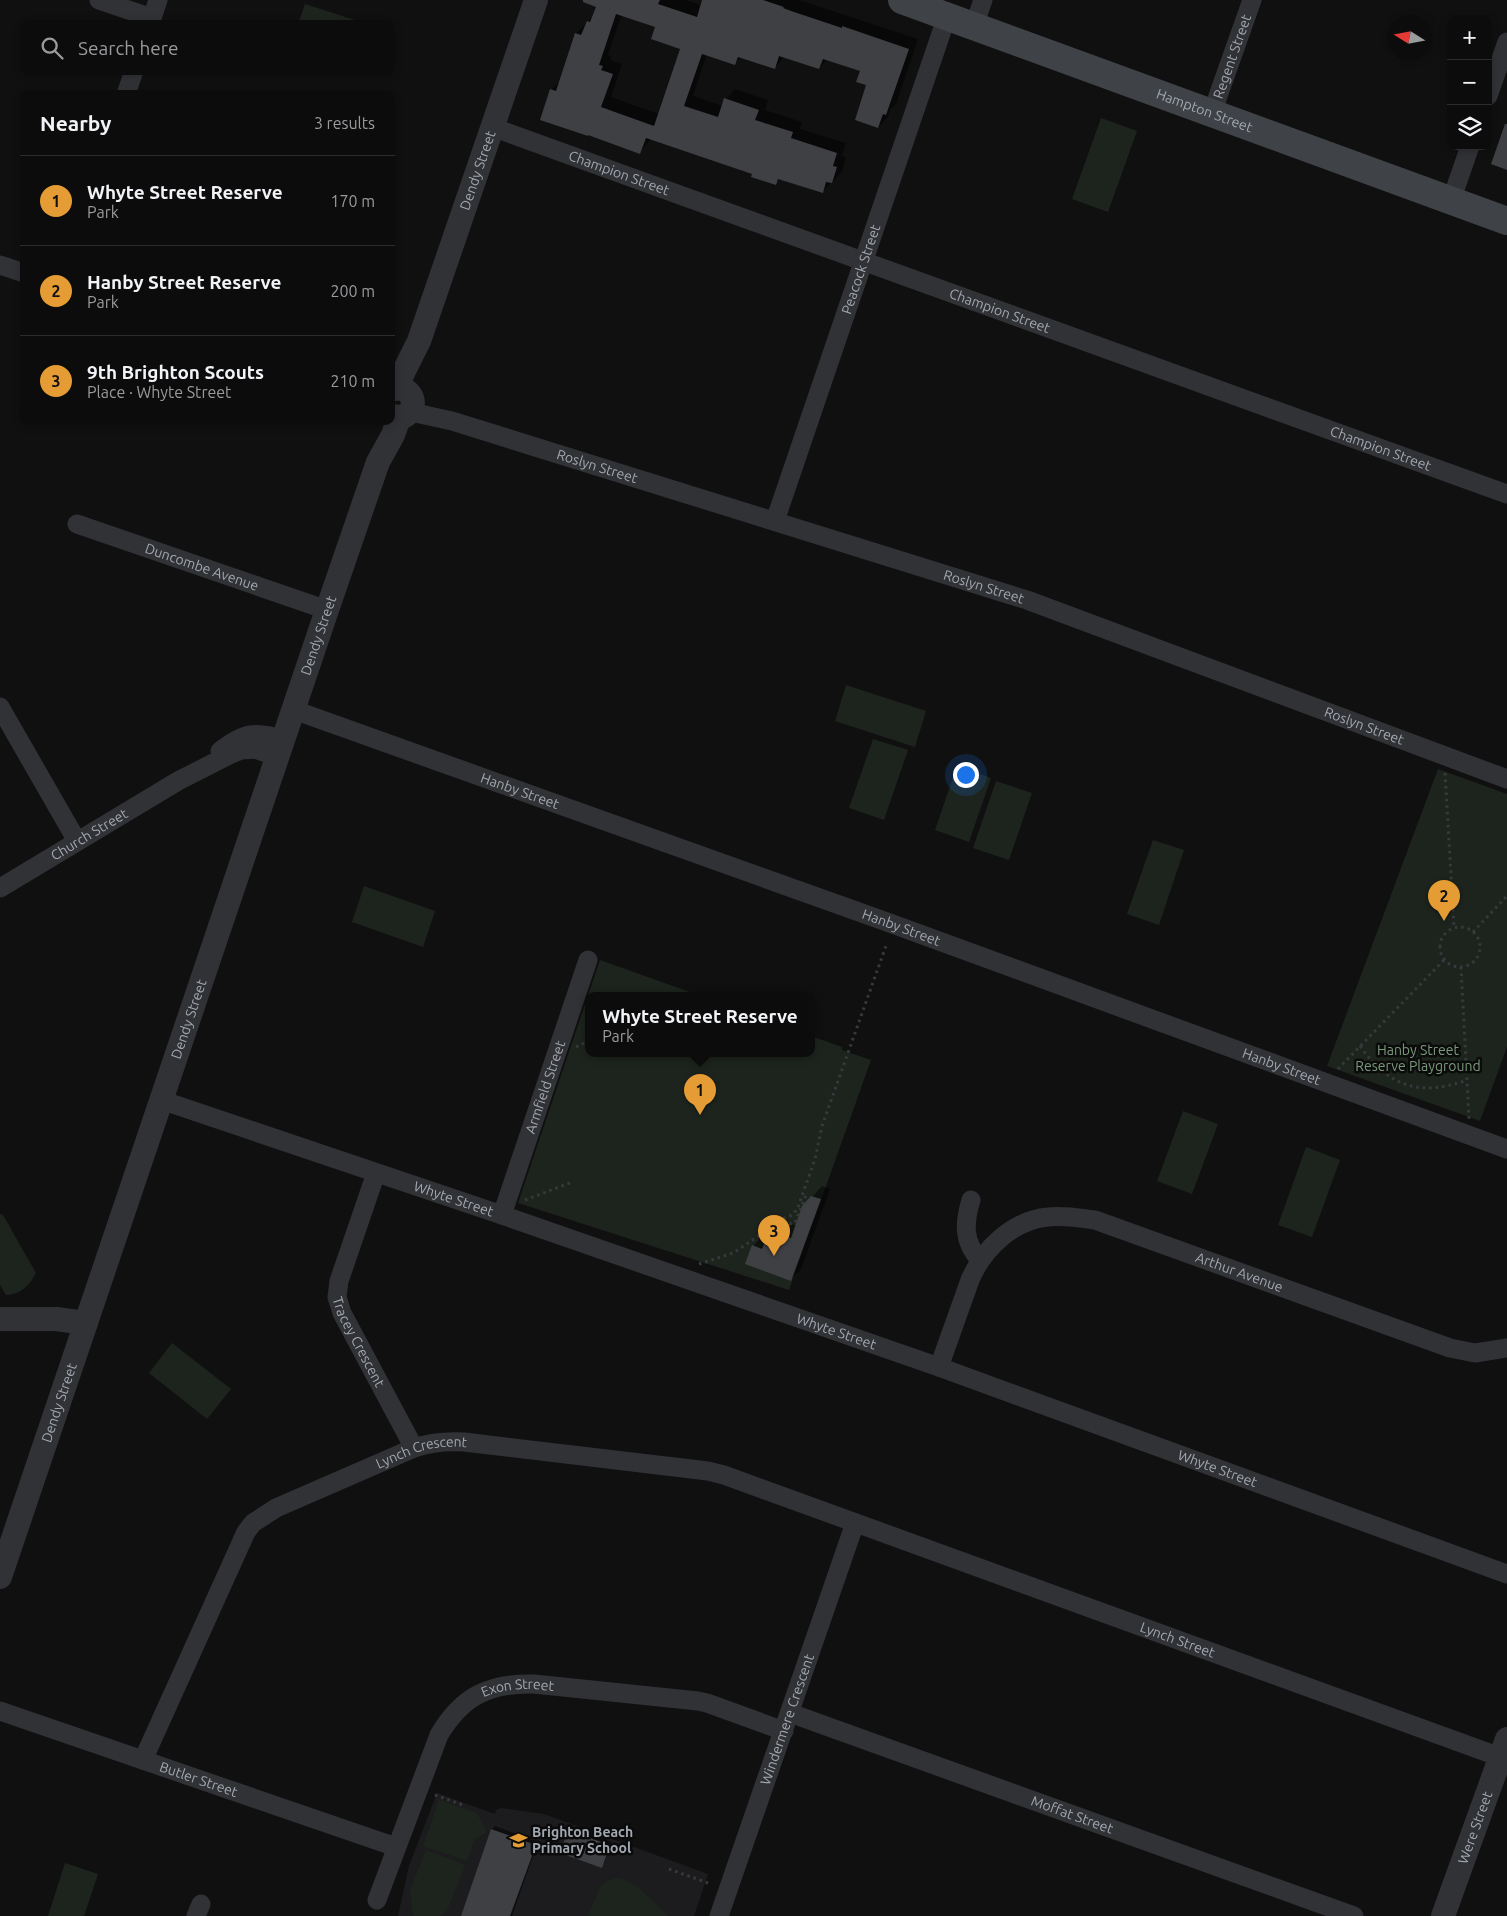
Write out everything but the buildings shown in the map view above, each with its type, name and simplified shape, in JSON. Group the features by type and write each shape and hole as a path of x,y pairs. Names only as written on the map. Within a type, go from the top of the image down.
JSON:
{"main road":[{"name":"Hampton Street","path":"902,0 1507,221"}],"street":[{"path":"99,0 149,20"},
{"path":"151,20 158,0"},
{"name":"Dendy Street","path":"0,1577 327,610 378,462 393,435 399,405 419,341 536,0"},
{"path":"974,26 983,0"},
{"name":"Regent Street","path":"1212,113 1252,0"},
{"name":"Peacock Street","path":"775,521 947,16"},
{"path":"1492,85 1506,46"},
{"path":"127,90 133,75"},
{"name":"Champion Street","path":"492,126 1507,494"},
{"path":"1451,201 1469,150"},
{"path":"0,265 20,272"},
{"name":"Roslyn Street","path":"399,405 1027,600 1507,779"},
{"name":"Duncombe Avenue","path":"77,524 327,610"},
{"path":"0,707 77,841"},
{"name":"Hanby Street","path":"294,710 868,916 1507,1149"},
{"name":"Church Street","path":"0,888 178,781 241,736 260,734 281,748"},
{"name":"Armfield Street","path":"502,1215 588,960"},
{"name":"Whyte Street","path":"161,1100 502,1215 939,1367 1507,1574"},
{"name":"Tracey Crescent","path":"376,1173 339,1281 337,1297 342,1313 414,1448"},
{"path":"971,1200 966,1216 965,1229 973,1253 980,1260"},
{"name":"Arthur Avenue","path":"939,1367 970,1280 980,1260 998,1240 1028,1221 1061,1216 1095,1220 1450,1348 1476,1353 1507,1348"},
{"path":"0,1319 56,1319 86,1323"},
{"name":"Lynch Crescent","path":"143,1760 246,1532 253,1523 276,1508 431,1442 464,1442 716,1473 855,1523"},
{"name":"Windermere Crescent","path":"718,1916 855,1523"},
{"name":"Lynch Street","path":"855,1523 1504,1748"},
{"name":"Exon Street","path":"377,1900 432,1751 448,1719 457,1709 482,1692 500,1686 534,1684 698,1701 784,1731"},
{"name":"Butler Street","path":"0,1711 396,1847"},
{"name":"Moffat Street","path":"790,1713 1354,1916"},
{"name":"Were Street","path":"1443,1916 1504,1748"}],"path":[{"path":"1445,772 1454,927"},
{"path":"1473,932 1507,896"},
{"path":"1461,926 1473,932 1480,944 1479,951 1473,962 1461,967 1449,964 1444,960 1441,954 1440,942 1443,935 1454,927 1461,926"},
{"path":"769,1227 797,1221 815,1159 822,1126 887,943"},
{"path":"1336,1070 1444,960"},
{"path":"1461,967 1469,1118"},
{"path":"1360,1046 1378,1068 1402,1084 1429,1088 1447,1087 1467,1080"},
{"path":"519,1202 572,1182"},
{"path":"699,1264 733,1253 750,1243 773,1222 794,1214 805,1197"},
{"path":"434,1795 463,1805"},
{"path":"669,1869 708,1883"}],"shaded area":[{"name":"Brighton Beach Primary School","path":"437,1793 495,1814 496,1810 501,1808 544,1814 708,1874 694,1916 398,1916 409,1866"}],"green space":[{"path":"305,4 355,20 299,20"},
{"path":"1101,118 1137,131 1108,212 1072,199"},
{"path":"846,685 926,711 915,747 835,721"},
{"path":"873,739 908,750 884,820 849,808"},
{"path":"957,766 991,778 969,842 935,830"},
{"name":"Hanby Street Reserve Playground","path":"1438,769 1507,794 1507,1047 1480,1121 1327,1066"},
{"path":"996,781 1032,793 1009,860 973,848"},
{"path":"1153,840 1184,850 1159,925 1127,914"},
{"path":"364,886 435,911 423,947 352,922"},
{"path":"600,960 690,992 589,992"},
{"path":"585,1004 585,1057 815,1057 815,1037 842,1047 842,1050 871,1060 789,1290 518,1203"},
{"path":"1183,1111 1218,1124 1192,1194 1157,1181"},
{"path":"1306,1147 1340,1160 1312,1237 1278,1225"},
{"path":"0,1214 3,1215 36,1273 31,1282 20,1291 11,1295 6,1295 0,1285"},
{"path":"172,1343 231,1389 207,1419 149,1373"},
{"path":"439,1800 477,1813 487,1832 475,1839 467,1861 423,1846"},
{"path":"426,1850 465,1865 447,1911 440,1916 413,1916 410,1890"},
{"path":"65,1863 98,1874 84,1916 48,1916"},
{"path":"613,1878 628,1881 650,1898 668,1916 588,1916 601,1885"}],"place":[{"name":"Hanby Street Reserve","path":"1444,921"},
{"name":"Whyte Street Reserve","path":"700,1115"},
{"name":"9th Brighton Scouts","path":"774,1256"},
{"name":"Brighton Beach Primary School","path":"518,1840"}]}
